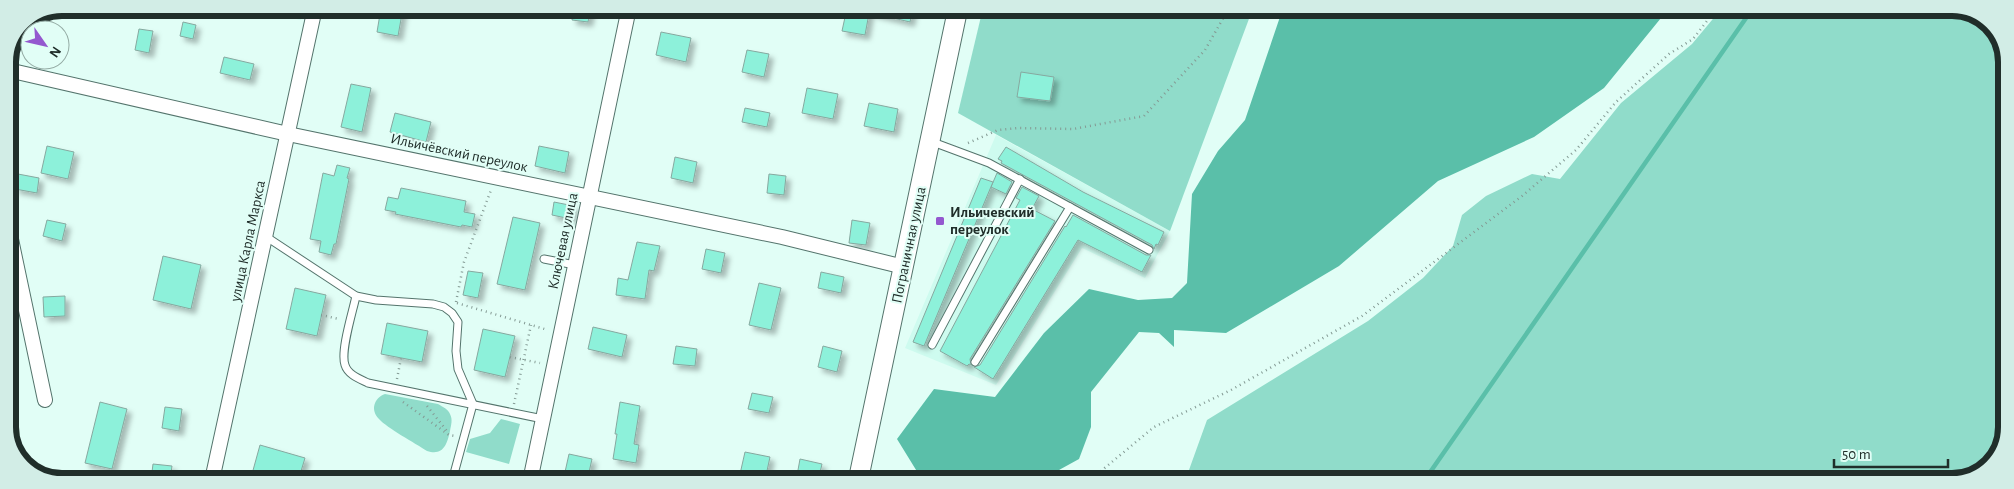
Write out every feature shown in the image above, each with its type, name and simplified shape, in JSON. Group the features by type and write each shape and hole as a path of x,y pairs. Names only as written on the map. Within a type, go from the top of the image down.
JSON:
{"main road":[{"name":"Пограничная улица","path":"860,473 956,16"}],"street":[{"name":"улица Карла Маркса","path":"214,473 313,16"},
{"name":"Ключевая улица","path":"532,473 627,16"},
{"name":"Ильичёвский переулок","path":"16,72 288,134 782,237 904,268"},
{"path":"16,264 45,400"}],"lane":[{"path":"930,141 955,149 1020,179 1149,250"},
{"path":"932,345 1020,179"},
{"path":"975,362 1070,208"},
{"path":"265,236 356,296 376,300 433,304 452,313 458,322 456,351 458,369 473,404 454,473"},
{"path":"544,258 575,265"},
{"path":"356,296 343,355 345,366 354,376 368,384 543,419"}],"path":[{"path":"955,149 998,130 1018,128 1073,129 1144,116 1205,50 1224,16"},
{"path":"1099,473 1154,427 1231,390 1362,316 1522,196 1576,150 1616,102 1669,54 1693,39 1711,16"},
{"path":"452,313 464,262 496,177"},
{"path":"456,302 561,334"},
{"path":"321,315 350,322"},
{"path":"512,412 531,325"},
{"path":"510,357 554,366"},
{"path":"401,358 394,395 449,435 424,401 425,395"}],"shaded area":[{"path":"281,16 302,16 301,20"},
{"path":"981,16 1250,16 1170,231 958,113"},
{"path":"1280,16 1665,16 1604,88 1534,137 1438,181 1339,266 1226,333 1174,330 1174,347 1159,333 1139,332 1091,392 1091,427 1079,459 1054,473 918,473 897,439 934,389 995,397 1044,333 1089,289 1138,300 1172,298 1187,283 1192,194 1218,151 1245,120"},
{"path":"1715,16 1952,16 1975,22 1992,39 1998,59 1998,427 1992,450 1980,463 1967,470 1952,473 1188,473 1207,420 1368,321 1423,278 1453,246 1462,215 1486,196 1532,174 1560,179 1621,103 1692,44"},
{"path":"996,135 1170,231 1145,278 1082,248 996,385 905,348"},
{"path":"385,394 438,404 447,409 452,422 446,445 441,451 427,451 383,423 376,416 374,405 378,398"},
{"path":"501,419 520,424 509,464 466,452 470,439 490,433"}],"building":[{"path":"380,16 402,16 398,36 377,32"},
{"path":"573,16 589,16 588,22 572,20"},
{"path":"845,16 869,16 865,35 842,31"},
{"path":"885,16 911,16 910,22"},
{"path":"183,22 196,25 193,39 180,36"},
{"path":"139,29 153,31 149,53 135,50"},
{"path":"661,32 691,38 686,62 656,55"},
{"path":"747,50 769,54 764,77 742,72"},
{"path":"224,57 254,64 250,80 220,73"},
{"path":"1021,72 1054,77 1050,101 1017,97"},
{"path":"351,84 371,88 362,132 341,127"},
{"path":"807,88 838,94 833,119 802,113"},
{"path":"869,103 898,109 894,132 864,126"},
{"path":"745,108 770,113 767,127 742,122"},
{"path":"395,113 431,122 426,142 390,132"},
{"path":"47,146 74,152 68,179 41,173"},
{"path":"539,146 569,152 565,173 535,166"},
{"path":"1006,147 1083,192 1164,232 1158,245 1156,244 1154,249 1152,245 1001,163 1002,161 998,159"},
{"path":"675,157 697,162 693,183 671,178"},
{"path":"337,165 350,168 336,244 334,244 331,255 319,252 321,241 310,239 323,173 334,176"},
{"path":"997,173 1012,182 1006,194 991,187"},
{"path":"18,174 39,178 37,193 16,189"},
{"path":"769,174 786,176 784,195 767,193"},
{"path":"981,178 993,182 924,346 913,342"},
{"path":"1022,187 1039,196 1032,209 1055,221 970,359 971,365 967,366 940,351 1020,200 1016,198"},
{"path":"401,188 466,201 464,212 475,214 472,227 462,225 461,227 395,214 396,212 385,210 388,197 398,199"},
{"path":"554,202 574,206 571,219 552,215"},
{"path":"1073,215 1146,255 1151,255 1142,272 1078,240 993,379 974,367 980,365"},
{"path":"513,217 540,223 525,290 497,284"},
{"path":"47,220 66,224 62,241 43,236"},
{"path":"852,220 870,223 866,245 849,243"},
{"path":"637,242 660,246 654,271 649,270 645,299 616,295 618,278 628,280"},
{"path":"706,249 725,253 721,273 702,269"},
{"path":"163,256 201,265 191,309 153,300"},
{"path":"468,271 483,273 478,298 463,295"},
{"path":"821,272 844,277 841,293 818,288"},
{"path":"759,283 781,288 771,330 749,325"},
{"path":"295,288 326,295 317,336 286,329"},
{"path":"65,296 65,316 44,317 43,297"},
{"path":"387,323 428,331 422,362 381,354"},
{"path":"593,327 627,335 622,357 588,349"},
{"path":"483,329 515,336 505,377 474,370"},
{"path":"676,346 697,349 695,366 673,364"},
{"path":"823,346 842,351 837,372 818,367"},
{"path":"752,393 773,397 769,413 748,409"},
{"path":"100,402 127,409 112,469 85,463"},
{"path":"620,402 640,406 634,444 639,445 636,463 613,459"},
{"path":"165,407 182,409 179,431 162,428"},
{"path":"260,445 305,458 300,473 252,473"},
{"path":"745,452 770,457 767,473 740,473"},
{"path":"569,454 592,459 589,473 565,473"},
{"path":"800,459 822,464 820,473 797,473"},
{"path":"153,464 172,466 171,473 152,473"}],"waterway":[{"path":"1430,473 1747,16"}],"place":[{"name":"Ильичевский переулок","path":"940,221"}]}
